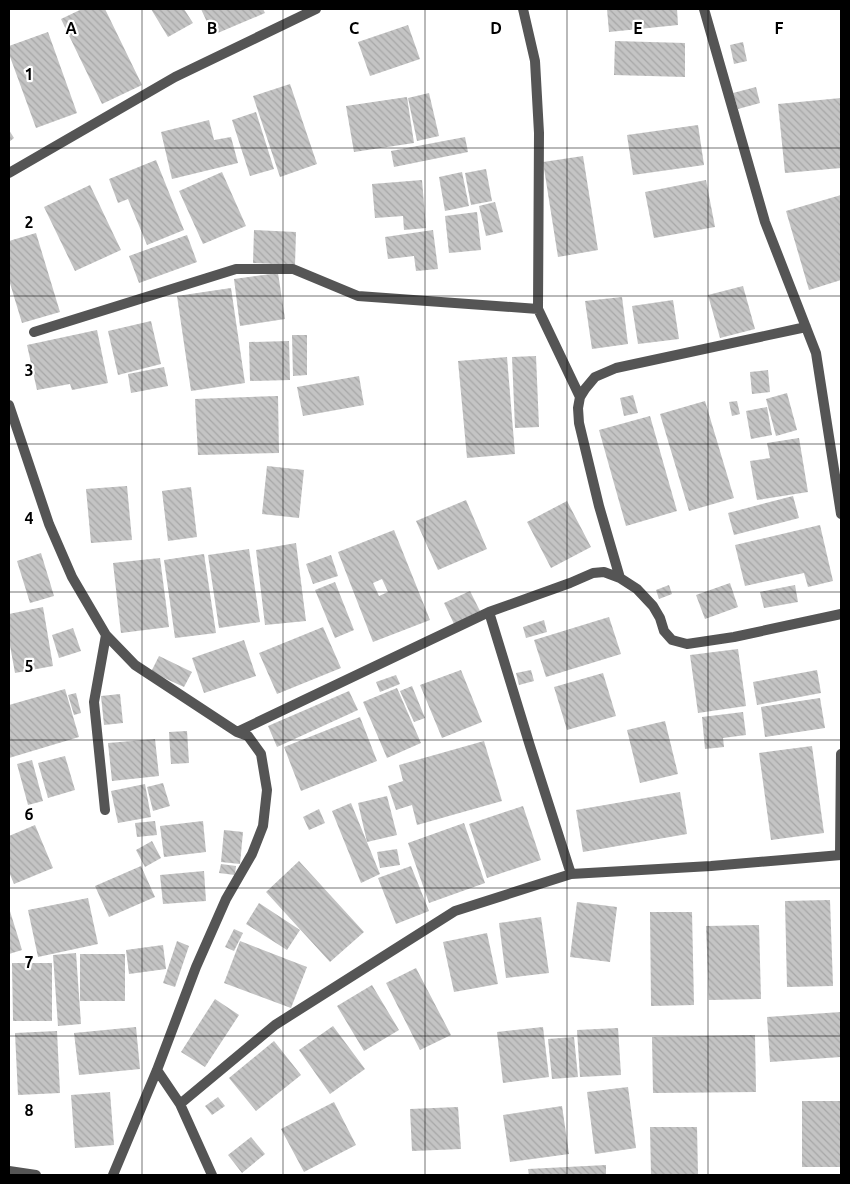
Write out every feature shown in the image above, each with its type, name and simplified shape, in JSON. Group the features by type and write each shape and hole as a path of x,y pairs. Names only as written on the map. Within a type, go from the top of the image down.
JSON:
{"street":[{"path":"9,173 175,77 316,9"},
{"path":"523,9 535,60 539,133 538,309 580,397"},
{"path":"704,9 766,222 816,353 841,514"},
{"path":"34,332 236,269 293,269 358,296 538,309"},
{"path":"620,578 599,506 579,423 578,408 580,397 585,388 595,377 616,368 806,327"},
{"path":"9,405 49,524 72,577 106,635 135,665 237,732 248,736 260,754 267,790 263,826 252,854 226,900 196,967 157,1070 113,1175"},
{"path":"237,732 489,612 593,574 604,572 620,578 637,589 653,606 660,618 664,631 672,640 687,644 734,637 841,614"},
{"path":"489,612 571,874"},
{"path":"105,810 94,702 106,635"},
{"path":"180,1104 276,1025 455,911 571,874 711,866 841,855 841,754"},
{"path":"157,1070 180,1104 212,1175"},
{"path":"9,1171 36,1175"}],"building":[{"path":"82,9 105,9 142,85 102,104 61,19"},
{"path":"151,9 184,9 193,23 168,37"},
{"path":"201,9 263,9 265,13 213,35"},
{"path":"607,9 677,9 678,25 609,32"},
{"path":"408,25 420,59 370,76 358,42"},
{"path":"48,32 77,113 36,128 9,54 9,46"},
{"path":"615,41 685,43 685,77 614,75"},
{"path":"743,42 747,61 734,64 730,45"},
{"path":"290,84 317,164 280,177 253,96"},
{"path":"756,87 760,103 738,109 733,93"},
{"path":"429,93 439,136 417,141 408,98"},
{"path":"407,97 414,143 354,152 346,106"},
{"path":"841,98 841,168 785,173 778,104"},
{"path":"256,112 274,169 250,176 232,120"},
{"path":"209,120 214,140 231,137 238,163 172,179 161,132"},
{"path":"698,125 704,165 633,175 627,135"},
{"path":"9,130 14,138 9,142"},
{"path":"465,137 468,152 394,167 391,151"},
{"path":"583,156 598,250 558,257 543,162"},
{"path":"156,160 184,230 147,245 128,199 118,203 109,179"},
{"path":"486,169 492,201 471,205 465,173"},
{"path":"222,172 246,226 203,244 179,191"},
{"path":"462,172 469,206 445,211 439,177"},
{"path":"422,180 426,228 404,230 403,216 375,218 372,184"},
{"path":"706,180 715,227 654,238 645,192"},
{"path":"90,185 121,250 75,271 44,207"},
{"path":"841,195 841,280 809,290 786,211"},
{"path":"495,202 503,232 486,236 479,206"},
{"path":"477,212 481,250 449,253 445,216"},
{"path":"254,230 296,232 295,265 253,263"},
{"path":"433,230 438,269 416,271 414,256 388,259 385,237"},
{"path":"36,233 60,312 22,323 9,280 9,241"},
{"path":"187,235 197,262 139,283 129,256"},
{"path":"278,273 285,319 240,326 234,279"},
{"path":"743,286 755,329 720,338 708,295"},
{"path":"231,288 245,383 191,391 177,296"},
{"path":"622,297 628,344 592,349 585,301"},
{"path":"673,300 679,339 638,344 632,306"},
{"path":"151,321 161,364 118,375 108,331"},
{"path":"97,330 108,383 72,390 70,384 37,390 27,345"},
{"path":"292,335 307,335 307,375 293,376"},
{"path":"289,341 290,380 250,381 249,342"},
{"path":"536,356 539,427 515,428 512,357"},
{"path":"507,357 515,454 467,458 458,361"},
{"path":"164,367 168,386 131,393 128,374"},
{"path":"768,370 770,392 752,394 750,372"},
{"path":"359,376 364,405 303,416 297,387"},
{"path":"787,393 797,430 776,436 766,399"},
{"path":"633,395 638,413 624,416 620,398"},
{"path":"278,396 279,453 198,455 195,399"},
{"path":"705,401 734,498 689,511 660,414"},
{"path":"737,401 740,414 732,416 729,402"},
{"path":"767,407 772,435 751,439 746,411"},
{"path":"650,416 677,511 626,526 599,430"},
{"path":"799,438 808,492 757,500 750,461 770,458 767,443"},
{"path":"267,466 304,470 299,518 262,514"},
{"path":"127,486 132,540 91,543 86,489"},
{"path":"191,487 197,537 168,541 162,491"},
{"path":"793,496 799,518 734,535 728,513"},
{"path":"466,500 487,549 438,570 416,521"},
{"path":"567,501 591,547 551,568 527,522"},
{"path":"820,525 833,581 808,587 804,573 745,586 735,545"},
{"path":"394,530 430,620 373,642 338,552","holes":["382,579 388,592 379,596 373,583"]},
{"path":"296,543 306,621 265,625 256,550"},
{"path":"249,549 260,622 219,628 208,555"},
{"path":"41,553 54,596 30,603 17,561"},
{"path":"204,554 216,633 175,638 164,560"},
{"path":"331,555 338,576 313,584 306,564"},
{"path":"160,558 169,627 121,633 113,563"},
{"path":"335,582 354,630 335,638 315,590"},
{"path":"730,583 738,607 705,619 696,595"},
{"path":"669,585 672,594 659,599 656,590"},
{"path":"795,585 798,602 764,608 760,592"},
{"path":"470,591 480,611 454,624 444,603"},
{"path":"43,607 53,666 15,673 9,640 9,614"},
{"path":"609,617 621,654 546,677 534,640"},
{"path":"544,620 547,632 526,638 523,627"},
{"path":"323,627 341,668 277,694 259,653"},
{"path":"73,628 81,651 59,658 52,635"},
{"path":"244,640 256,676 204,693 192,658"},
{"path":"738,649 746,706 698,713 690,655"},
{"path":"159,656 192,672 184,687 151,672"},
{"path":"461,670 482,722 442,738 420,685"},
{"path":"531,670 534,681 519,685 516,673"},
{"path":"817,670 821,693 757,705 753,682"},
{"path":"603,673 616,716 567,730 554,687"},
{"path":"396,675 400,684 380,692 376,682"},
{"path":"412,686 425,718 414,722 400,691"},
{"path":"397,688 421,743 387,758 363,702"},
{"path":"65,689 79,737 9,758 9,705"},
{"path":"349,691 358,710 277,747 268,726"},
{"path":"76,693 81,713 74,715 68,695"},
{"path":"120,694 123,723 104,725 101,696"},
{"path":"820,698 825,728 765,737 761,707"},
{"path":"743,712 746,735 723,738 724,747 705,749 702,717"},
{"path":"360,717 377,761 301,791 284,747"},
{"path":"665,721 678,774 640,783 627,730"},
{"path":"187,731 189,763 171,764 169,732"},
{"path":"155,739 159,776 112,781 108,743"},
{"path":"484,741 502,801 417,825 412,805 396,810 388,786 403,781 399,765"},
{"path":"812,746 824,833 771,840 759,753"},
{"path":"65,756 75,790 48,798 38,763"},
{"path":"32,760 43,801 28,805 17,764"},
{"path":"163,783 170,806 153,811 147,787"},
{"path":"145,784 151,817 118,823 111,791"},
{"path":"680,792 687,834 583,852 576,810"},
{"path":"387,796 397,835 367,842 358,803"},
{"path":"351,803 380,874 361,883 332,811"},
{"path":"523,806 541,860 487,878 469,824"},
{"path":"319,809 325,823 309,830 303,817"},
{"path":"155,821 157,835 137,837 135,823"},
{"path":"203,821 206,852 164,857 160,826"},
{"path":"464,823 485,883 429,903 408,843"},
{"path":"35,825 53,868 14,884 9,872 9,836"},
{"path":"224,830 243,832 240,864 221,862"},
{"path":"152,841 161,858 145,867 136,850"},
{"path":"397,849 400,865 380,868 377,852"},
{"path":"299,861 364,932 330,962 266,892"},
{"path":"221,864 236,866 235,875 219,873"},
{"path":"141,866 155,897 109,917 95,886"},
{"path":"411,866 429,911 396,924 378,878"},
{"path":"204,871 206,901 163,904 160,875"},
{"path":"88,898 98,944 38,957 28,910"},
{"path":"830,900 833,986 787,987 785,901"},
{"path":"577,902 617,907 610,962 570,957"},
{"path":"259,903 300,930 287,950 246,924"},
{"path":"9,908 22,950 9,954"},
{"path":"650,912 692,912 694,1005 651,1006"},
{"path":"541,917 549,973 506,978 499,923"},
{"path":"759,925 761,999 709,1000 706,926"},
{"path":"234,929 243,933 234,951 225,947"},
{"path":"487,933 498,984 454,992 443,942"},
{"path":"177,941 189,946 175,987 163,983"},
{"path":"240,941 307,967 291,1008 224,983"},
{"path":"163,945 166,969 129,974 126,950"},
{"path":"76,953 81,1024 58,1026 53,955"},
{"path":"80,954 125,954 125,1001 80,1001"},
{"path":"12,963 52,963 52,1021 13,1021"},
{"path":"416,968 451,1035 420,1050 386,983"},
{"path":"372,985 399,1030 364,1051 337,1006"},
{"path":"215,999 239,1015 205,1067 181,1052"},
{"path":"841,1012 841,1057 770,1062 767,1017"},
{"path":"333,1026 365,1069 330,1094 299,1050"},
{"path":"136,1027 140,1069 79,1075 74,1033"},
{"path":"543,1027 549,1077 503,1083 497,1032"},
{"path":"618,1028 621,1075 580,1077 577,1030"},
{"path":"57,1031 60,1093 18,1095 15,1033"},
{"path":"755,1035 756,1092 653,1093 652,1037"},
{"path":"574,1037 578,1077 552,1079 548,1039"},
{"path":"274,1041 301,1075 256,1111 229,1078"},
{"path":"628,1087 636,1148 595,1154 587,1092"},
{"path":"110,1092 114,1145 75,1148 71,1095"},
{"path":"218,1097 225,1106 212,1115 205,1106"},
{"path":"802,1101 841,1101 841,1167 802,1167"},
{"path":"334,1102 356,1145 304,1172 281,1129"},
{"path":"562,1106 569,1154 510,1162 503,1115"},
{"path":"458,1107 461,1149 412,1151 410,1109"},
{"path":"650,1127 697,1127 698,1175 651,1175"},
{"path":"251,1137 265,1154 242,1173 228,1155"},
{"path":"606,1165 606,1175 529,1175 528,1169"}]}
